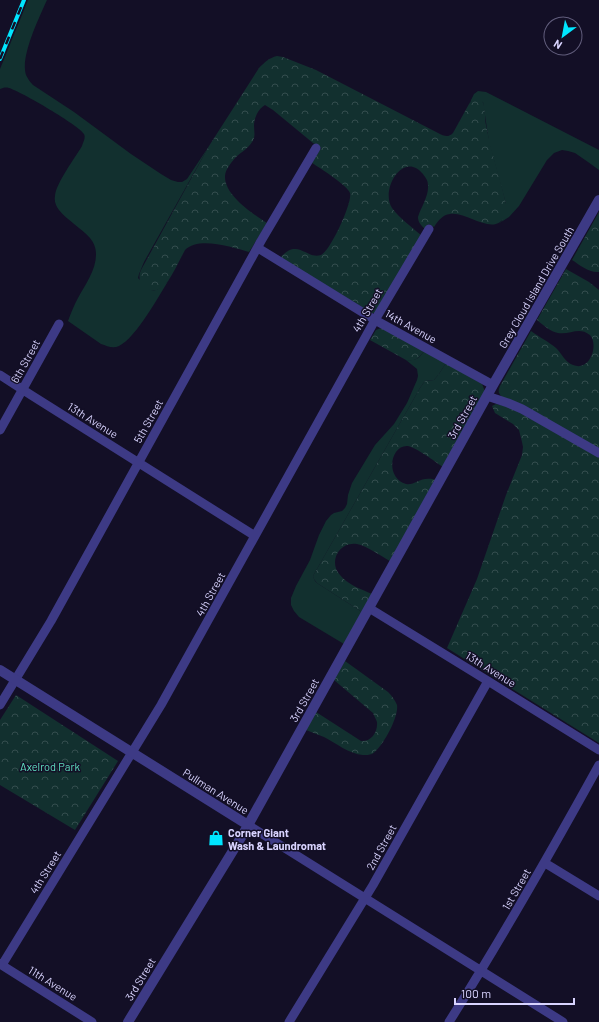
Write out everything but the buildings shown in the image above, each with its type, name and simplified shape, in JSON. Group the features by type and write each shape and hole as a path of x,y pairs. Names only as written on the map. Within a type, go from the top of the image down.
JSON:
{"street":[{"name":"5th Street","path":"0,705 51,621 258,248 316,148"},
{"name":"Grey Cloud Island Drive South","path":"493,385 599,200"},
{"name":"4th Street","path":"1,964 167,696 375,320 430,229"},
{"name":"14th Avenue","path":"258,248 375,320 493,385"},
{"name":"6th Street","path":"0,430 59,324"},
{"name":"13th Avenue","path":"0,375 255,536"},
{"name":"3rd Street","path":"128,1022 248,826 493,385"},
{"path":"487,396 522,409 599,453"},
{"name":"13th Avenue","path":"369,608 599,750"},
{"name":"Pullman Avenue","path":"0,670 563,1022"},
{"name":"2nd Street","path":"289,1022 365,898 488,681"},
{"name":"1st Street","path":"449,1022 481,971 545,862 599,765"},
{"path":"545,862 599,896"},
{"name":"11th Avenue","path":"1,964 92,1022"}],"green space":[{"path":"28,0 47,0 31,38 26,58 26,75 33,85 74,112 131,154 171,180 182,182 187,179 209,146 144,262 138,278 150,290 156,290 162,287 170,278 140,325 126,341 117,347 110,347 101,344 68,321 75,303 92,272 96,261 96,252 90,238 59,210 55,198 59,184 82,146 85,136 72,124 25,95 9,88 0,89 0,69"},
{"path":"277,56 316,70 444,136 449,136 453,133 473,99 477,97 480,99 484,105 488,135 507,208 503,219 492,225 457,214 450,214 442,217 434,227 429,224 426,230 419,223 418,217 428,189 427,180 423,174 415,168 408,167 401,169 391,183 389,200 395,212 422,236 375,313 372,313 280,258 292,249 302,250 316,256 325,252 345,216 350,193 339,182 312,163 321,148 265,105 258,111 254,123 253,141 233,160 225,174 226,183 234,197 254,215 267,223 249,252 207,243 191,246 185,250 173,274 164,286 154,290 145,288 140,281 139,276 141,270 209,146 259,68 267,60"},
{"path":"478,91 486,92 599,150 599,170 575,153 562,150 554,153 547,160 519,206 509,217 498,224 502,221 506,204 489,142 483,102 471,101 469,104 474,94"},
{"path":"599,212 599,272 595,272 572,260"},
{"path":"566,269 589,282 599,290 599,449 502,397 499,392 500,386 531,331 556,348 570,364 579,366 584,365 591,356 594,345 593,339 586,332 555,332 537,320"},
{"path":"381,328 424,351 416,359 406,360 370,340 376,330"},
{"path":"424,351 446,363 434,380 425,381 420,388 313,576 317,583 362,612 344,644 299,617 291,605 291,598 310,560 326,521 331,515 342,511 345,508 352,483 375,445 394,424 407,403 418,376 417,369 406,360 416,359"},
{"path":"446,363 482,384 484,392 443,467 421,452 408,446 397,450 394,455 392,468 399,480 406,484 412,484 426,479 436,480 390,561 357,544 345,546 337,554 335,564 340,575 351,584 372,594 362,612 317,583 313,576 420,388 425,381 434,380"},
{"path":"496,404 510,407 599,457 599,743 447,648 477,579 506,495 522,455 523,447 519,430 513,424 495,413 492,406"},
{"path":"345,661 388,692 397,705 393,724 389,732 380,746 372,754 363,755 353,753 324,737 306,730 316,712 361,741 368,740 375,733 377,722 373,713 334,680"},
{"name":"Axelrod Park","path":"16,695 118,761 75,830 0,785 0,720"}],"railway":[{"path":"0,59 24,0"}],"place":[{"name":"Corner Giant Wash & Laundromat","path":"216,838"}]}
